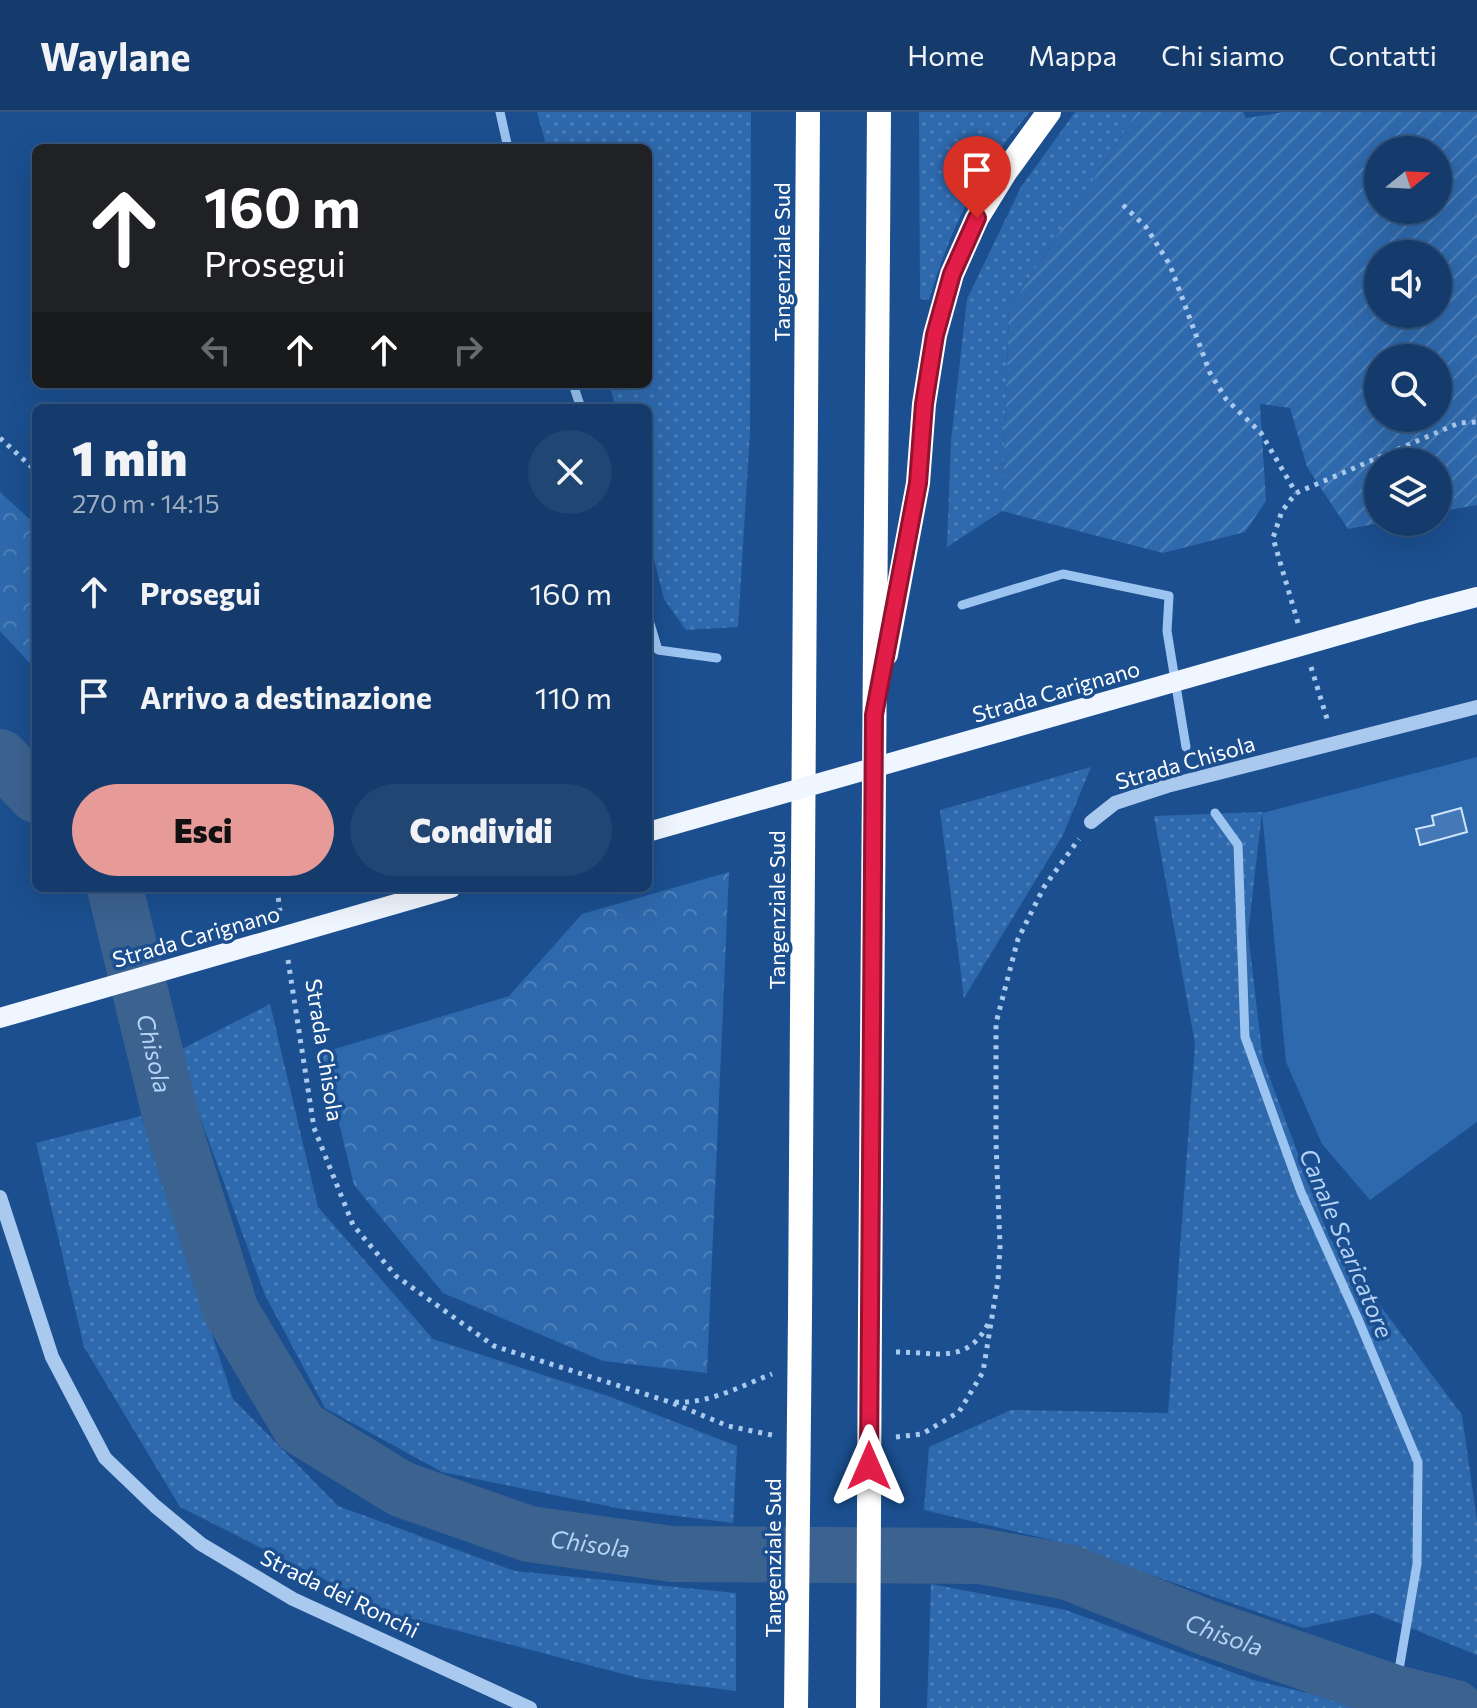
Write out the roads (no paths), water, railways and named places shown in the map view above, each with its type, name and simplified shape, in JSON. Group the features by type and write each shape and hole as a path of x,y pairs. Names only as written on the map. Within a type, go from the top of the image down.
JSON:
{"highway":[{"name":"Tangenziale Sud","path":"796,1708 808,112"},
{"path":"868,1708 879,112"},
{"path":"874,715 918,483 924,404 935,335 952,274 977,218 1049,112"}],"main road":[{"name":"Strada Carignano","path":"652,831 1477,597"},
{"name":"Strada Carignano","path":"0,1018 437,892"}],"street":[{"name":"Strada Chisola","path":"1091,822 1115,803 1167,786 1477,707"},
{"name":"Strada dei Ronchi","path":"0,1197 52,1357 105,1458 201,1544 293,1599 530,1708"}],"waterway":[{"name":"Canale Scaricatore","path":"500,112 507,144"},
{"name":"Canale Scaricatore","path":"574,388 580,404"},
{"name":"Canale Scaricatore","path":"962,605 1063,574 1169,596 1167,631 1186,747"},
{"name":"Canale Scaricatore","path":"652,630 658,650 717,658"},
{"name":"Chisola","path":"0,757 32,791"},
{"name":"Canale Scaricatore","path":"1215,813 1238,845 1245,1037 1301,1192 1418,1462 1417,1564 1395,1693"},
{"name":"Chisola","path":"116,892 172,1122 231,1311 300,1427 401,1489 529,1534 672,1554 980,1556 1068,1572 1210,1629 1395,1693 1455,1708"}]}
